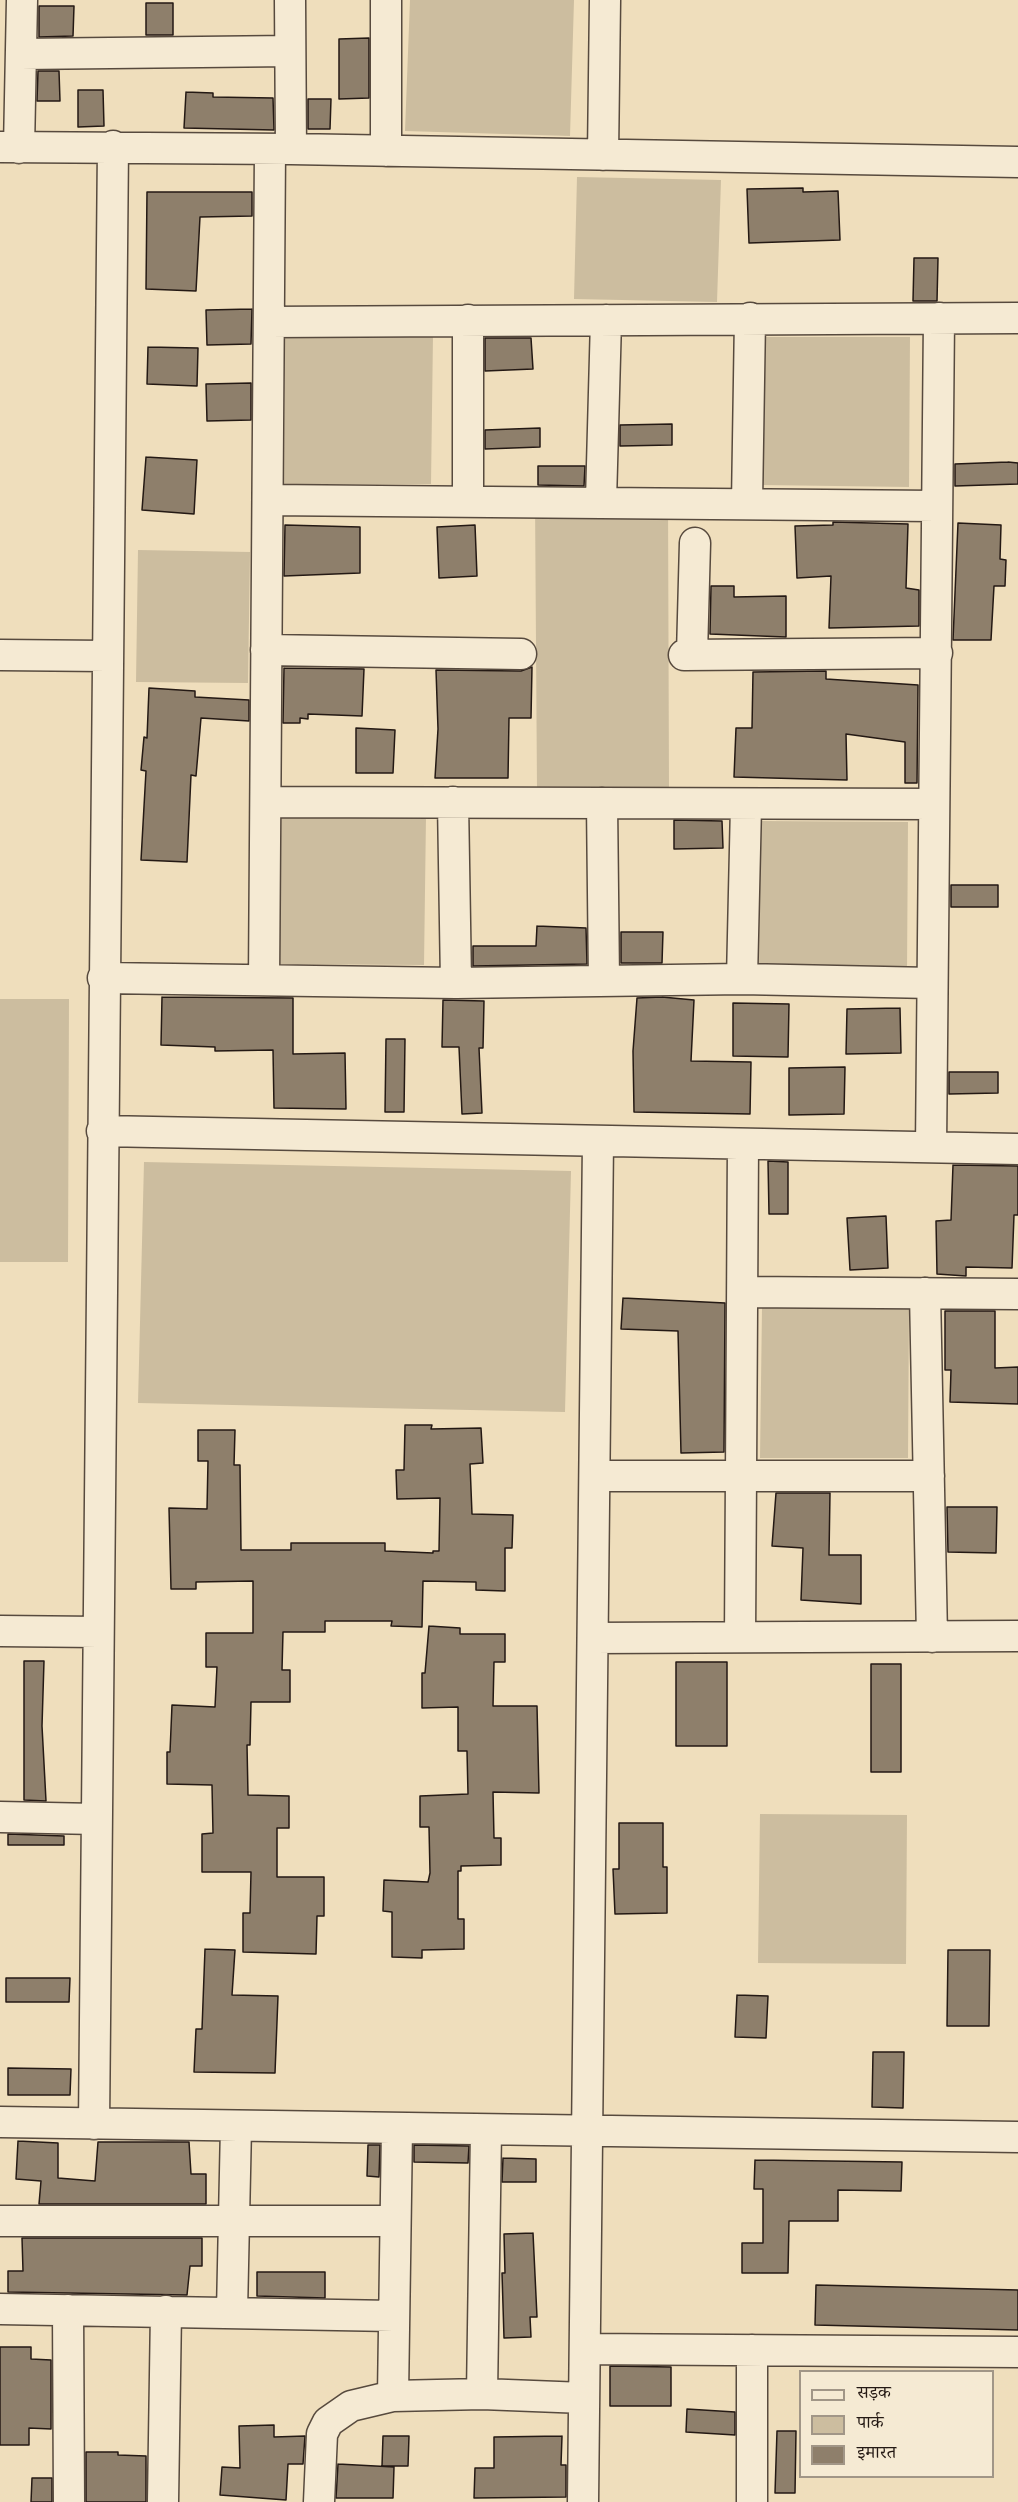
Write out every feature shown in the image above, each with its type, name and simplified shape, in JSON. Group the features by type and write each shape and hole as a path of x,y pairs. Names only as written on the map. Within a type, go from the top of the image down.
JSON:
{"street":[{"path":"22,0 21,54 10,147 113,146 1018,162"},
{"path":"264,980 270,322 280,149 290,51 290,0"},
{"path":"386,0 386,151"},
{"path":"603,155 605,0"},
{"path":"21,54 290,51"},
{"path":"94,2124 106,656 113,146"},
{"path":"747,503 750,318"},
{"path":"931,1147 931,982 937,653 935,506 939,318"},
{"path":"270,322 1018,318"},
{"path":"468,320 468,501"},
{"path":"601,501 606,320"},
{"path":"268,500 601,501 935,506"},
{"path":"695,543 688,654 937,653"},
{"path":"266,650 520,654"},
{"path":"0,655 106,656"},
{"path":"266,802 934,804"},
{"path":"453,802 456,983"},
{"path":"602,804 604,981"},
{"path":"742,979 746,805"},
{"path":"103,978 456,983 742,979 931,982"},
{"path":"102,1131 1018,1149"},
{"path":"583,2502 598,1140"},
{"path":"740,1637 743,1476 743,1144"},
{"path":"743,1292 1018,1294"},
{"path":"925,1293 932,1637"},
{"path":"595,1476 929,1476"},
{"path":"0,1631 98,1632"},
{"path":"593,1638 1018,1636"},
{"path":"0,1817 96,1820"},
{"path":"0,2122 1018,2137"},
{"path":"232,2312 236,2126"},
{"path":"393,2396 397,2128"},
{"path":"482,2394 486,2130"},
{"path":"0,2221 394,2221"},
{"path":"0,2309 393,2316"},
{"path":"68,2310 69,2502"},
{"path":"163,2502 166,2311"},
{"path":"585,2349 1018,2352"},
{"path":"752,2350 752,2502"},
{"path":"319,2502 322,2434 328,2422 351,2406 393,2396 482,2394 584,2398"}],"green space":[{"path":"410,0 574,0 570,136 405,131"},
{"path":"577,177 721,180 717,302 574,299"},
{"path":"285,335 433,335 431,484 284,484"},
{"path":"763,337 910,337 909,487 762,485"},
{"path":"668,498 669,789 537,790 535,499"},
{"path":"138,550 250,552 248,683 136,682"},
{"path":"278,815 426,816 424,965 276,964"},
{"path":"760,821 908,822 907,970 759,970"},
{"path":"0,999 69,999 68,1262 0,1262"},
{"path":"144,1162 571,1171 565,1412 138,1403"},
{"path":"762,1308 909,1309 908,1458 760,1458"},
{"path":"760,1814 907,1815 906,1964 758,1963"}],"building":[{"path":"146,3 173,3 173,35 146,35"},
{"path":"39,6 74,6 73,36 39,37"},
{"path":"369,38 369,98 339,99 339,39"},
{"path":"38,71 59,71 60,101 37,101"},
{"path":"78,90 103,90 104,126 78,127"},
{"path":"186,92 213,93 213,97 273,98 274,130 184,128"},
{"path":"308,99 331,99 330,129 308,129"},
{"path":"803,188 803,192 838,191 840,240 749,243 747,189"},
{"path":"147,192 252,192 252,216 200,217 196,291 146,289"},
{"path":"914,258 938,258 937,301 913,301"},
{"path":"252,309 251,344 207,345 206,310"},
{"path":"485,338 531,338 533,369 485,371"},
{"path":"148,347 198,348 197,386 147,384"},
{"path":"251,383 251,420 207,421 206,384"},
{"path":"672,424 672,445 620,446 620,425"},
{"path":"540,428 540,447 485,449 485,430"},
{"path":"146,457 197,460 194,514 142,510"},
{"path":"1018,463 1018,484 955,486 955,464"},
{"path":"538,466 585,466 584,486 538,485"},
{"path":"833,522 908,524 906,588 919,590 919,626 829,628 831,576 797,578 795,526 833,525"},
{"path":"958,523 1001,525 1000,559 1006,560 1005,586 994,586 991,640 953,640"},
{"path":"285,525 360,527 360,573 284,576"},
{"path":"475,525 477,576 439,578 437,527"},
{"path":"711,586 734,586 734,597 786,596 786,637 710,634"},
{"path":"532,667 531,718 509,718 508,778 435,778 438,729 436,670 521,671"},
{"path":"284,668 364,669 362,716 308,714 308,719 300,718 300,723 283,723"},
{"path":"826,671 826,679 918,685 917,783 905,783 905,742 846,734 847,780 734,777 736,728 752,728 753,672"},
{"path":"149,688 195,691 195,697 249,700 249,721 201,718 196,776 191,775 187,862 141,860 146,771 141,770 144,737 147,738"},
{"path":"356,728 395,730 393,773 356,773"},
{"path":"674,820 722,821 723,848 674,849"},
{"path":"951,885 998,885 998,907 951,907"},
{"path":"537,926 586,928 587,964 473,966 473,946 536,946"},
{"path":"621,932 663,932 662,963 621,963"},
{"path":"162,997 293,998 293,1054 345,1053 346,1109 274,1108 273,1050 215,1051 215,1047 161,1045"},
{"path":"662,997 694,1000 691,1061 751,1062 750,1114 634,1112 633,1051 637,998"},
{"path":"443,1000 484,1001 483,1048 479,1048 482,1113 462,1114 459,1047 442,1047"},
{"path":"733,1003 789,1004 788,1057 733,1056"},
{"path":"900,1008 901,1053 846,1054 847,1009"},
{"path":"386,1039 405,1039 404,1112 385,1112"},
{"path":"845,1067 844,1114 789,1115 789,1068"},
{"path":"949,1072 998,1072 998,1093 949,1094"},
{"path":"768,1161 788,1162 788,1214 769,1214"},
{"path":"953,1165 1018,1166 1018,1215 1014,1215 1012,1268 966,1267 966,1276 937,1274 936,1221 951,1220"},
{"path":"886,1216 888,1268 850,1270 847,1218"},
{"path":"623,1298 725,1303 724,1452 681,1453 678,1331 621,1329"},
{"path":"945,1311 995,1311 995,1368 1018,1367 1018,1404 950,1402 951,1370 945,1370"},
{"path":"405,1425 432,1425 431,1429 481,1428 483,1463 470,1464 472,1514 513,1515 512,1548 505,1548 505,1591 476,1590 476,1582 423,1581 422,1627 391,1626 392,1621 325,1621 325,1632 283,1632 282,1670 290,1670 290,1702 251,1702 250,1745 247,1745 248,1795 289,1796 289,1828 277,1828 277,1877 324,1877 324,1916 317,1916 316,1954 243,1952 243,1913 250,1913 251,1872 202,1872 202,1834 213,1833 212,1785 167,1784 167,1752 170,1752 172,1705 215,1707 217,1667 206,1667 206,1633 253,1633 253,1581 196,1582 196,1589 171,1589 169,1508 207,1509 208,1461 198,1461 198,1430 235,1430 234,1465 240,1465 241,1550 291,1550 291,1543 385,1543 385,1551 433,1553 433,1551 439,1551 440,1498 397,1499 396,1470 404,1470"},
{"path":"776,1493 830,1493 829,1555 861,1555 861,1604 801,1600 803,1548 772,1546"},
{"path":"947,1507 997,1507 996,1553 948,1552"},
{"path":"429,1626 460,1628 460,1634 505,1634 505,1662 494,1662 493,1706 537,1706 539,1793 493,1792 494,1838 501,1838 501,1865 461,1866 461,1871 458,1871 458,1919 464,1919 464,1949 422,1950 422,1958 392,1957 392,1912 383,1911 384,1880 428,1882 430,1873 429,1827 420,1827 420,1796 468,1794 467,1751 458,1751 458,1707 422,1708 422,1673 425,1673"},
{"path":"24,1661 44,1661 42,1726 46,1801 24,1800"},
{"path":"676,1662 727,1662 727,1746 676,1746"},
{"path":"871,1664 901,1664 901,1772 871,1772"},
{"path":"619,1823 663,1823 663,1867 667,1867 667,1913 615,1914 613,1869 619,1869"},
{"path":"8,1834 64,1836 64,1845 8,1845"},
{"path":"205,1949 235,1950 232,1995 278,1996 275,2073 194,2072 196,2029 202,2029"},
{"path":"948,1950 990,1950 989,2026 947,2026"},
{"path":"6,1978 70,1978 69,2002 6,2002"},
{"path":"737,1995 768,1996 766,2038 735,2037"},
{"path":"873,2052 904,2052 903,2108 872,2107"},
{"path":"8,2068 71,2069 70,2095 8,2095"},
{"path":"18,2141 58,2143 58,2178 95,2181 98,2142 189,2142 191,2174 206,2174 206,2204 39,2204 41,2181 16,2179"},
{"path":"368,2145 380,2145 379,2177 367,2176"},
{"path":"414,2145 469,2146 468,2163 414,2162"},
{"path":"503,2158 536,2159 536,2182 502,2182"},
{"path":"755,2160 902,2162 901,2191 838,2190 838,2221 789,2221 788,2273 742,2273 742,2243 763,2243 763,2189 754,2189"},
{"path":"533,2233 537,2317 530,2317 531,2337 504,2338 502,2273 505,2273 504,2234"},
{"path":"22,2238 202,2238 202,2266 190,2266 187,2295 8,2292 8,2271 23,2271"},
{"path":"257,2272 325,2272 325,2298 257,2296"},
{"path":"816,2285 1018,2290 1018,2330 815,2325"},
{"path":"0,2347 31,2347 31,2359 51,2360 51,2429 29,2428 29,2445 0,2445"},
{"path":"610,2366 671,2367 671,2406 610,2406"},
{"path":"687,2409 735,2412 735,2435 686,2432"},
{"path":"274,2425 274,2437 305,2436 303,2464 288,2464 286,2500 220,2495 222,2467 240,2468 239,2426"},
{"path":"777,2431 796,2431 795,2493 775,2493"},
{"path":"383,2436 409,2436 408,2466 382,2466"},
{"path":"562,2436 561,2465 566,2465 566,2497 474,2498 475,2468 494,2468 494,2437"},
{"path":"86,2452 118,2452 118,2455 146,2456 146,2502 86,2502"},
{"path":"338,2464 394,2467 393,2498 336,2498"},
{"path":"32,2478 52,2478 52,2502 31,2502"}]}
